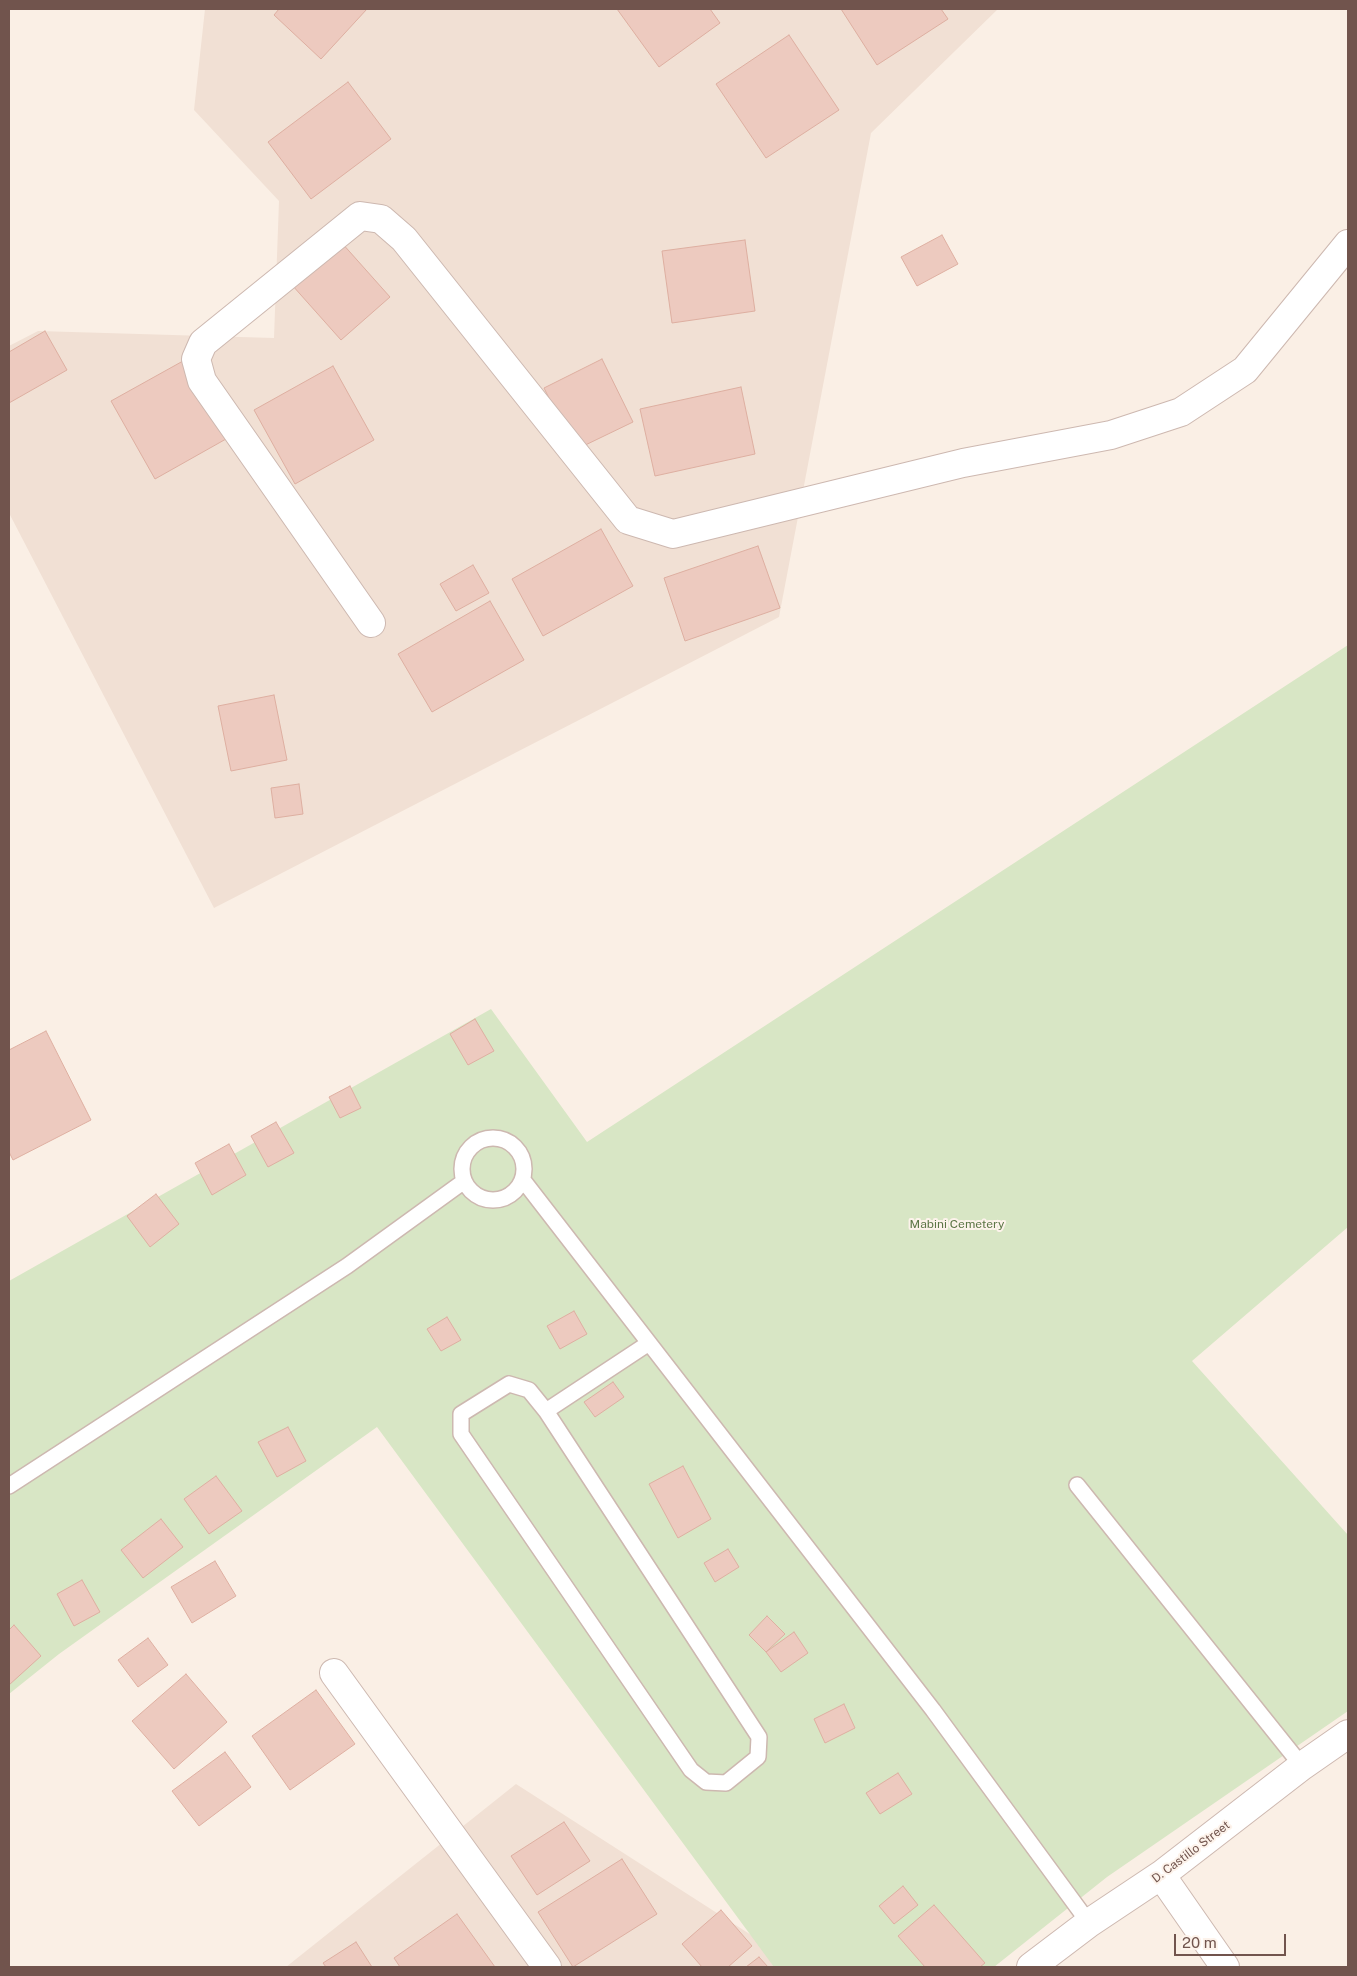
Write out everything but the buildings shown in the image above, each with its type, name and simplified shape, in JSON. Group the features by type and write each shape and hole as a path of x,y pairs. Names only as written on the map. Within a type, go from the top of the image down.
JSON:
{"street":[{"path":"371,622 202,381 196,359 203,343 360,216 381,218 404,240 628,520 673,534 963,463 1111,435 1180,412 1245,370 1348,244"},
{"path":"334,1673 547,1967"},
{"name":"D. Castillo Street","path":"1031,1967 1089,1923 1161,1875 1302,1766 1348,1734"},
{"path":"1161,1875 1225,1967"}],"lane":[{"path":"491,1138 510,1143 519,1151 523,1161 523,1180 509,1196 500,1200 478,1197 470,1191 464,1182 461,1166 464,1156 471,1146 480,1140 491,1138"},
{"path":"523,1180 933,1710 1089,1923"},
{"path":"9,1486 348,1266 464,1182"},
{"path":"546,1411 649,1343"},
{"path":"509,1384 529,1390 546,1411 759,1737 758,1757 726,1783 706,1782 691,1770 461,1434 460,1414 509,1384"},
{"path":"1077,1485 1302,1766"}],"shaded area":[{"path":"205,9 998,9 871,133 779,617 214,908 9,513 9,346 38,331 274,338 279,201 194,110"},
{"path":"516,1784 773,1949 784,1967 286,1967"}],"green space":[{"name":"Mabini Cemetery","path":"1348,645 1348,1227 1192,1361 1348,1535 1348,1711 1107,1877 994,1967 774,1967 377,1427 59,1654 9,1694 9,1281 491,1009 587,1142"}]}
